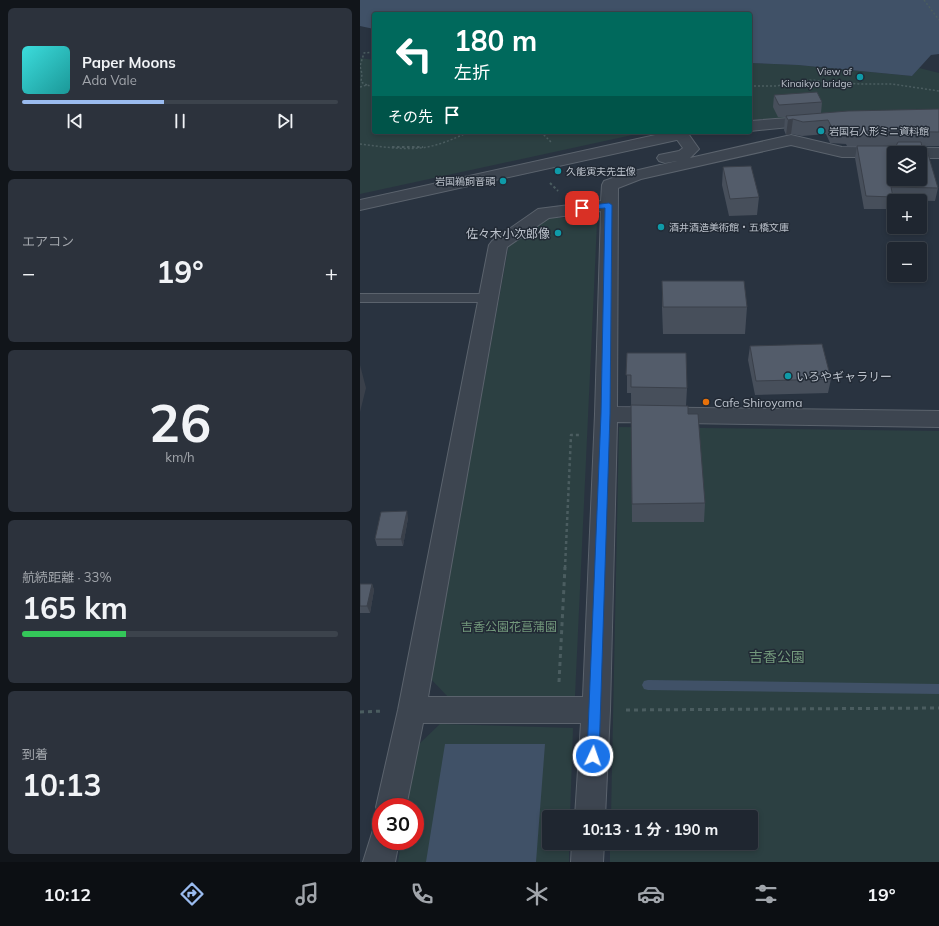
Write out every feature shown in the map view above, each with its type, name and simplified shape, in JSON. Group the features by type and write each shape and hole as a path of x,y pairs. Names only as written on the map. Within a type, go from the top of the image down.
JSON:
{"street":[{"path":"752,126 832,120"},
{"path":"360,205 683,134"},
{"path":"636,175 642,162 652,158 684,155 691,149 688,134"},
{"path":"590,810 596,710 606,414 610,185 636,175 791,140 842,152 939,153"},
{"path":"393,798 412,710 498,245 544,213 609,205"},
{"path":"606,414 939,419"},
{"path":"412,710 596,710"},
{"path":"379,862 382,850"},
{"path":"587,862 588,850"}],"lane":[{"path":"360,298 488,298"}],"path":[{"path":"924,0 939,20"},
{"path":"372,52 364,53 360,66 362,74 361,82 372,87"},
{"path":"752,86 776,86 808,80 859,84 892,84 939,91"},
{"path":"360,87 367,86"},
{"path":"360,144 419,148 448,141 464,134"},
{"path":"543,134 554,145"},
{"path":"532,166 566,199 569,210"},
{"path":"559,680 571,435"},
{"path":"596,710 939,708"}],"green space":[{"path":"360,58 372,60 372,134 637,134 360,194"},
{"path":"752,63 798,65 912,76 919,68 939,73 939,112 838,114 752,120"},
{"name":"吉香公園花菖蒲園","path":"546,218 589,218 597,223 575,696 448,697 430,678 509,244"},
{"name":"吉香公園","path":"619,427 939,431 939,862 610,862 610,850 758,850 758,810 611,810"},
{"path":"440,724 573,728 570,810 542,810 542,850 569,850 569,862 398,862 400,850 424,850 424,798 408,798 417,746"}],"water":[{"path":"360,0 939,0 939,54 931,55 912,76 798,65 752,63 752,12 372,12 372,29 360,26"},
{"path":"445,744 545,744 536,862 426,862"}],"building":[{"path":"817,92 822,102 779,105 774,95"},
{"path":"939,109 939,132 850,131 849,129 832,128 828,120 803,122 793,119 788,120 786,116 848,111"},
{"path":"898,142 921,142 922,146 896,146"},
{"path":"857,146 887,146 887,186 927,186 927,150 938,188 891,187 892,194 887,194 887,197 866,196"},
{"path":"751,166 759,197 730,199 723,167"},
{"path":"662,281 744,281 747,307 663,307"},
{"path":"822,344 831,379 756,381 750,346"},
{"path":"627,353 686,353 687,388 631,387 631,375 626,375"},
{"path":"631,405 688,406 688,414 698,414 705,503 632,504"},
{"path":"407,511 401,539 375,539 381,512"},
{"path":"360,584 372,584 367,606 360,606"}],"waterway":[{"path":"648,685 939,689"}],"place":[{"name":"View of Kinaikyo bridge","path":"860,77"},
{"name":"岩国石人形ミニ資料館","path":"821,131"},
{"name":"久能寅夫先生像","path":"558,171"},
{"name":"岩国鵜飼音頭","path":"503,181"},
{"name":"酒井酒造美術館・五橋文庫","path":"661,227"},
{"name":"佐々木小次郎像","path":"558,233"},
{"name":"いろやギャラリー","path":"788,376"},
{"name":"Cafe Shiroyama","path":"706,402"}],"route":[{"path":"582,208 609,205 606,414 596,710 593,756"}]}
